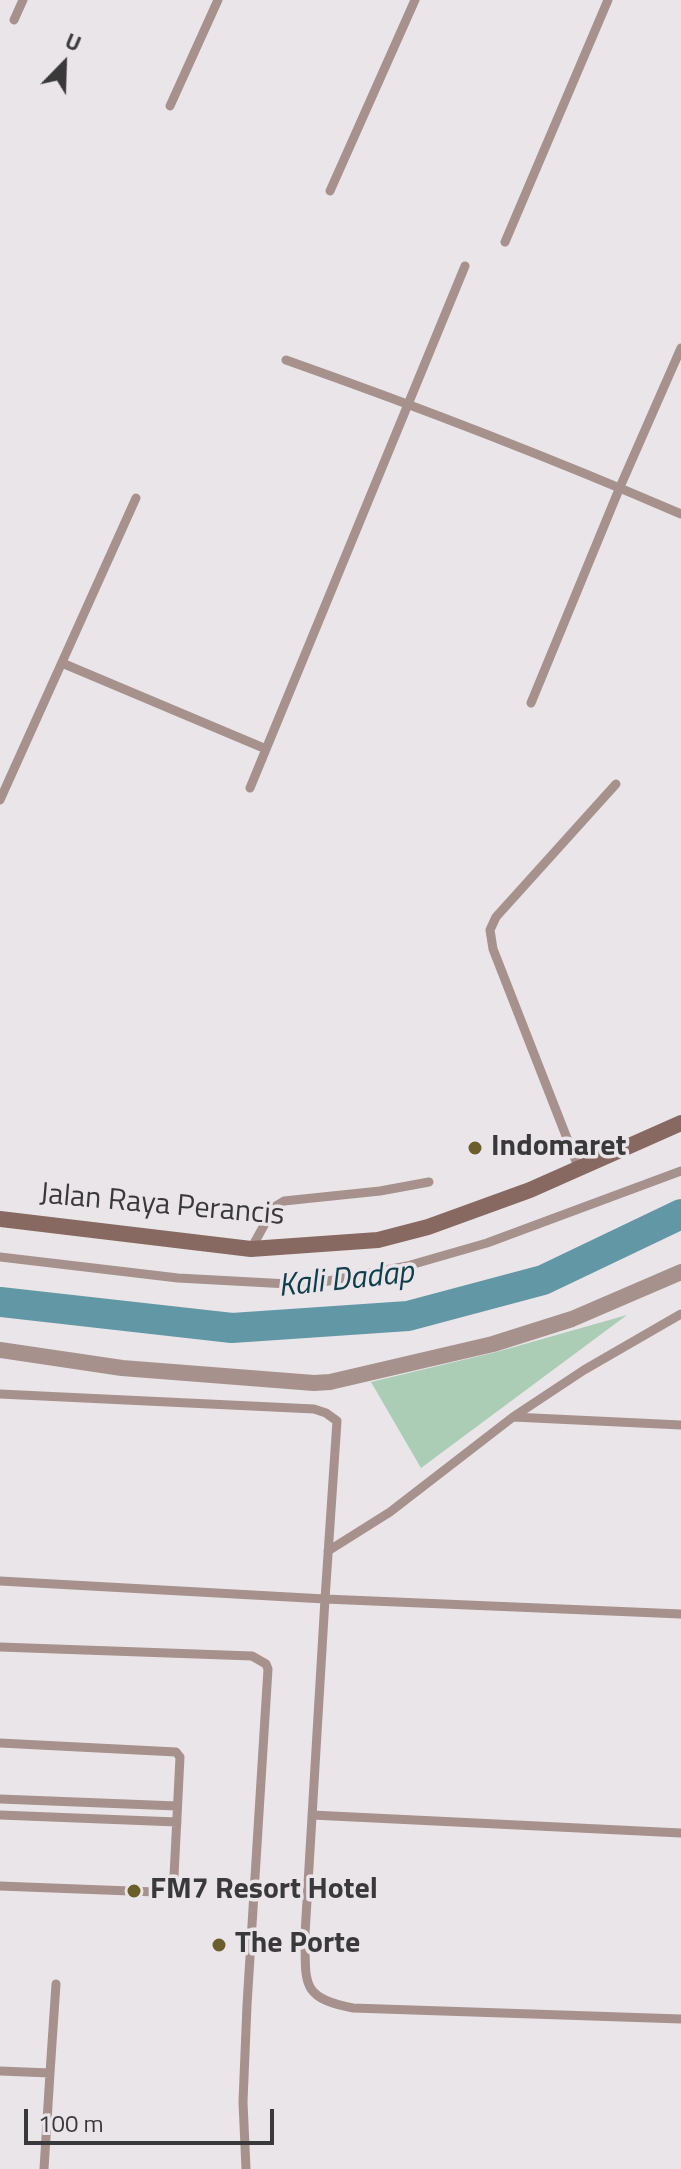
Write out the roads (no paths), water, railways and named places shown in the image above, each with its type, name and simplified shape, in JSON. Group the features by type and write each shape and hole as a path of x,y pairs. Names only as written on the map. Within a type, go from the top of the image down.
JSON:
{"street":[{"name":"Jalan Raya Perancis","path":"0,1219 251,1249 378,1240 428,1227 530,1190 681,1123"},
{"path":"0,1350 122,1368 330,1382 493,1344 572,1319 681,1272"}],"lane":[{"path":"14,20 23,0"},
{"path":"170,106 218,0"},
{"path":"330,191 415,0"},
{"path":"505,242 608,0"},
{"path":"250,788 465,266"},
{"path":"531,703 681,348"},
{"path":"286,360 407,403 681,514"},
{"path":"0,800 136,498"},
{"path":"62,663 266,749"},
{"path":"579,1169 493,949 490,930 496,917 616,784"},
{"path":"0,1257 178,1278 307,1285 407,1266 487,1243 681,1171"},
{"path":"251,1249 274,1207 284,1201 380,1191 429,1182"},
{"path":"328,1551 390,1512 513,1417 584,1370 681,1314"},
{"path":"0,1394 314,1409 337,1421 306,1959 306,1983 315,1995 334,2005 353,2008 681,2019"},
{"path":"513,1417 681,1425"},
{"path":"0,1581 681,1614"},
{"path":"0,1647 252,1656 266,1664 244,2086 246,2169"},
{"path":"0,1743 176,1752 180,1757 174,1876 156,1892 0,1886"},
{"path":"0,1799 177,1806"},
{"path":"0,1815 177,1822"},
{"path":"312,1815 681,1833"},
{"path":"44,2169 56,1984"},
{"path":"0,2071 50,2073"}],"waterway":[{"name":"Kali Dadap","path":"0,1302 232,1328 408,1316 543,1280 681,1214"}],"place":[{"name":"Indomaret","path":"475,1148"},
{"name":"FM7 Resort Hotel","path":"134,1891"},
{"name":"The Porte","path":"219,1945"}]}
